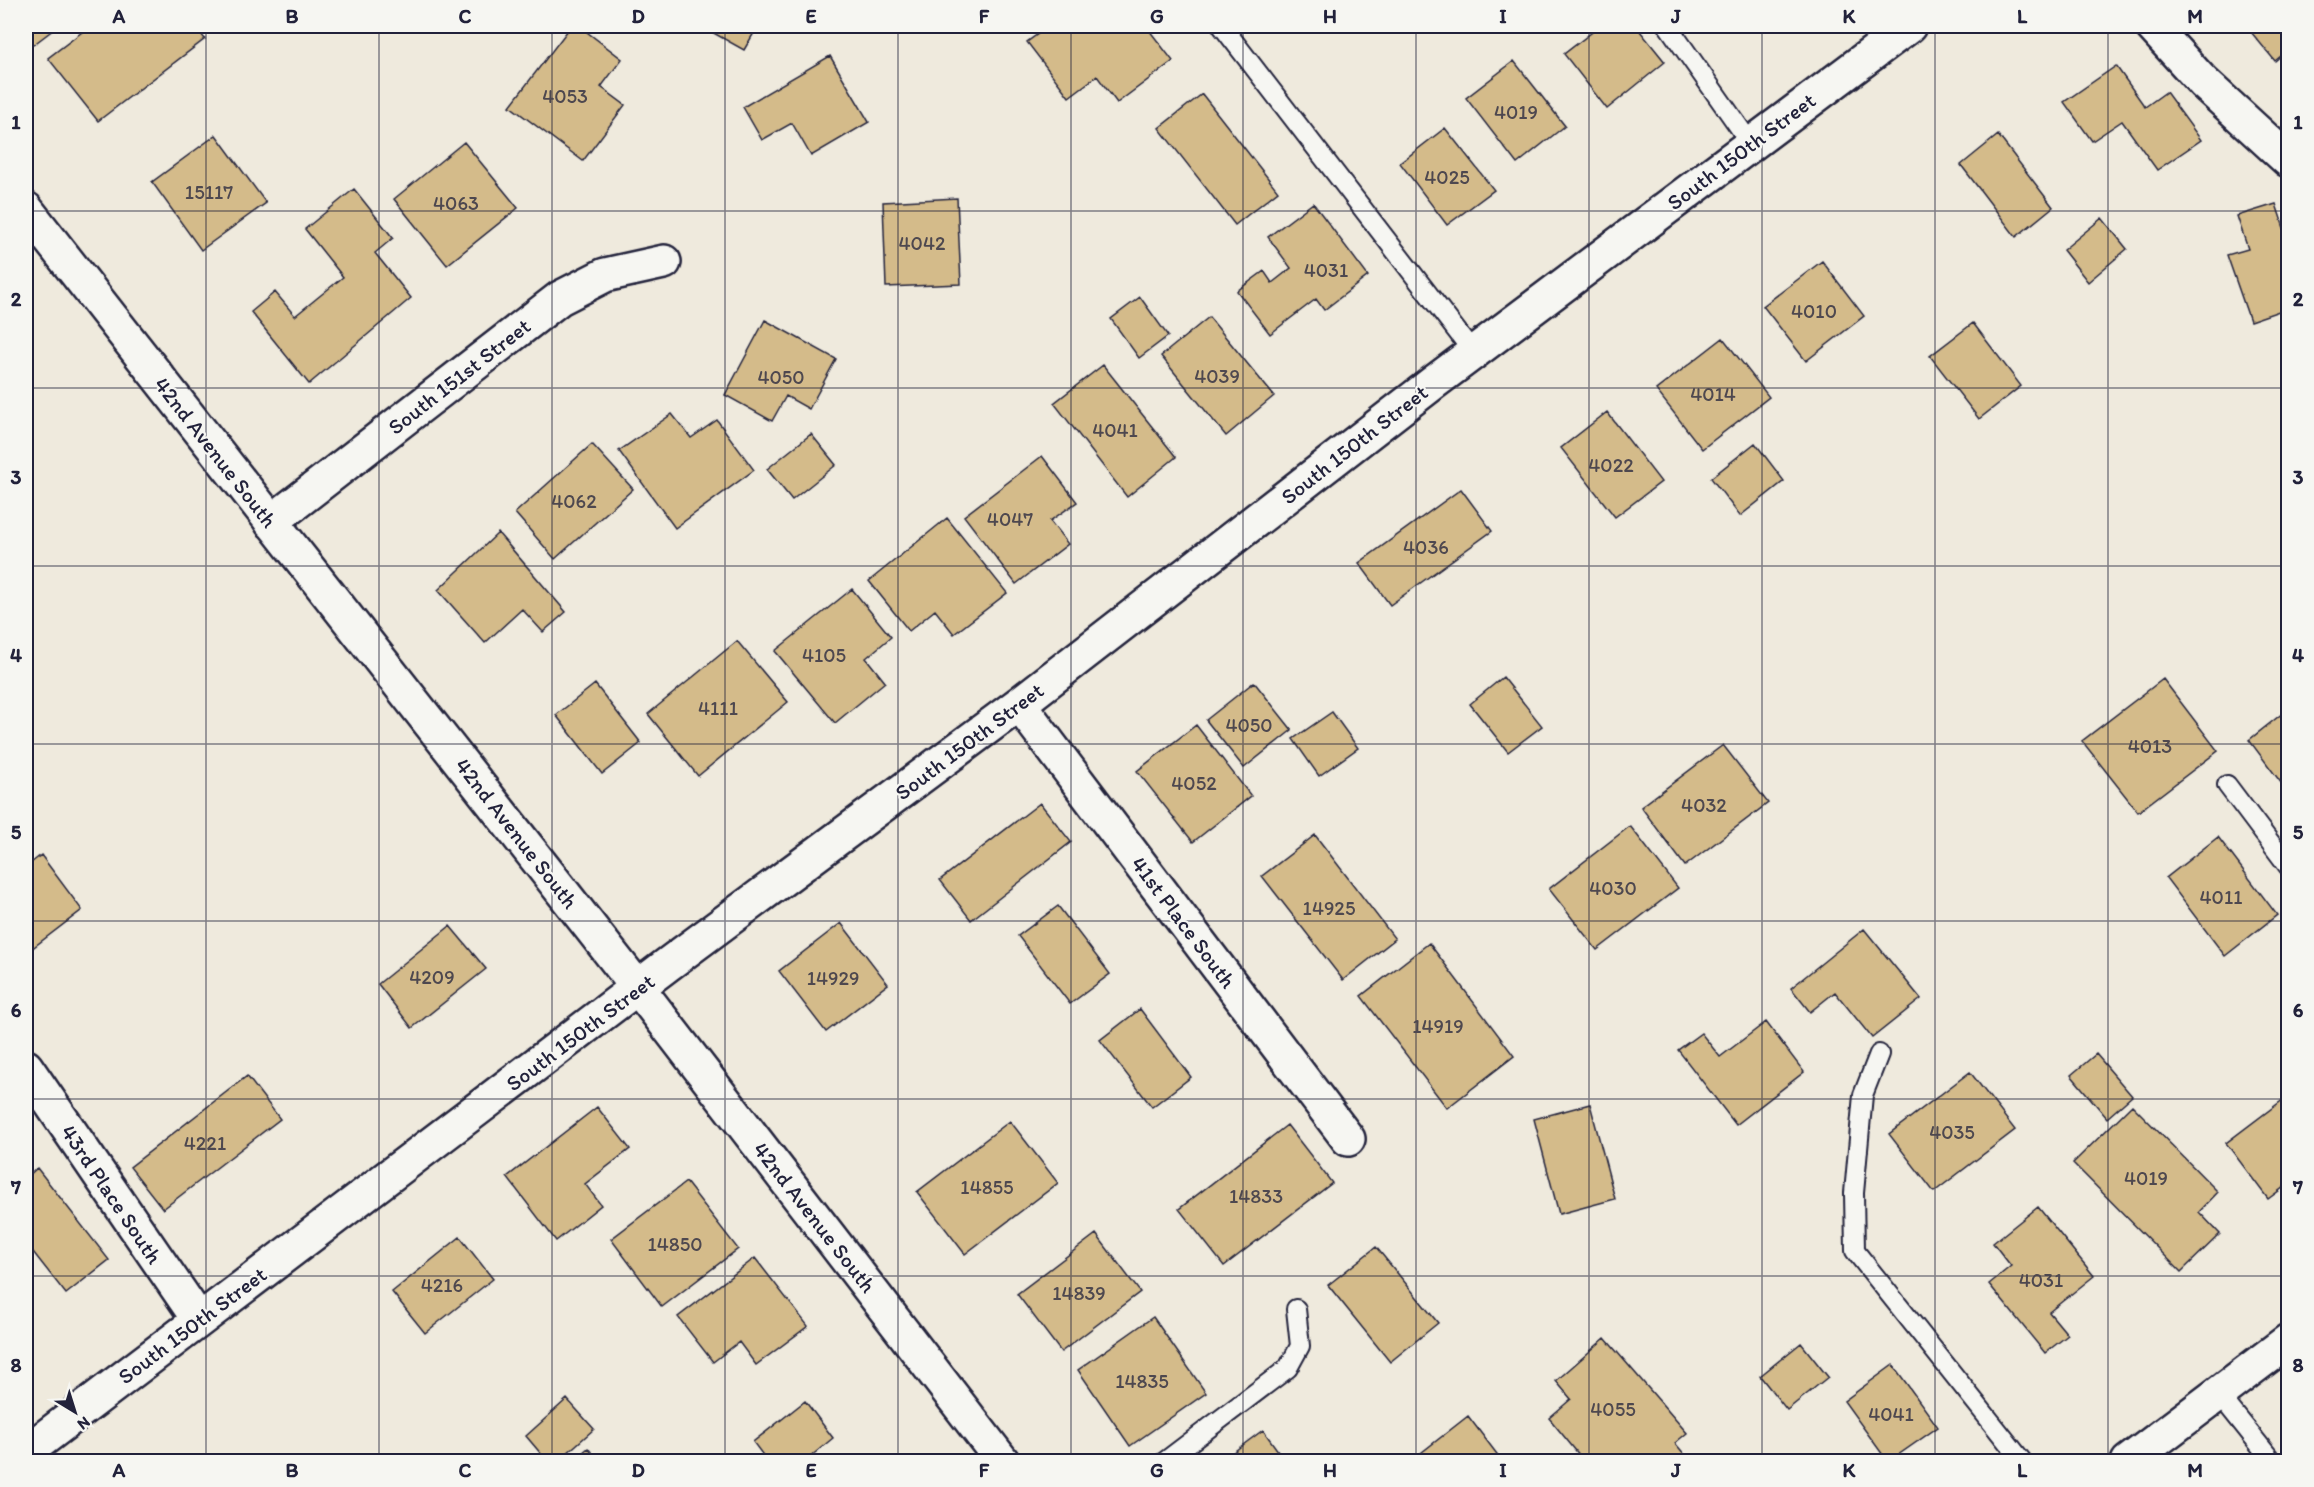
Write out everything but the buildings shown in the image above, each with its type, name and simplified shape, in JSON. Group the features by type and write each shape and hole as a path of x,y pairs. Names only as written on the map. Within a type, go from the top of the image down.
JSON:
{"street":[{"name":"South 150th Street","path":"26,1452 638,988 1019,704 1473,352 1909,26"},
{"path":"2152,26 2203,82 2289,160"},
{"name":"42nd Avenue South","path":"26,209 638,988 1004,1461"},
{"name":"South 151st Street","path":"271,522 560,298 604,275 664,262"},
{"name":"41st Place South","path":"1019,704 1348,1139"},
{"name":"43rd Place South","path":"26,1067 198,1320"},
{"path":"2128,1461 2289,1341"}],"lane":[{"path":"1222,26 1473,352"},
{"path":"1668,26 1751,144"},
{"path":"2227,785 2289,866"},
{"path":"1879,1054 1863,1095 1854,1193 1855,1251 2023,1461"},
{"path":"1164,1461 1288,1368 1300,1346 1296,1309"},
{"path":"2218,1394 2273,1461"}]}
